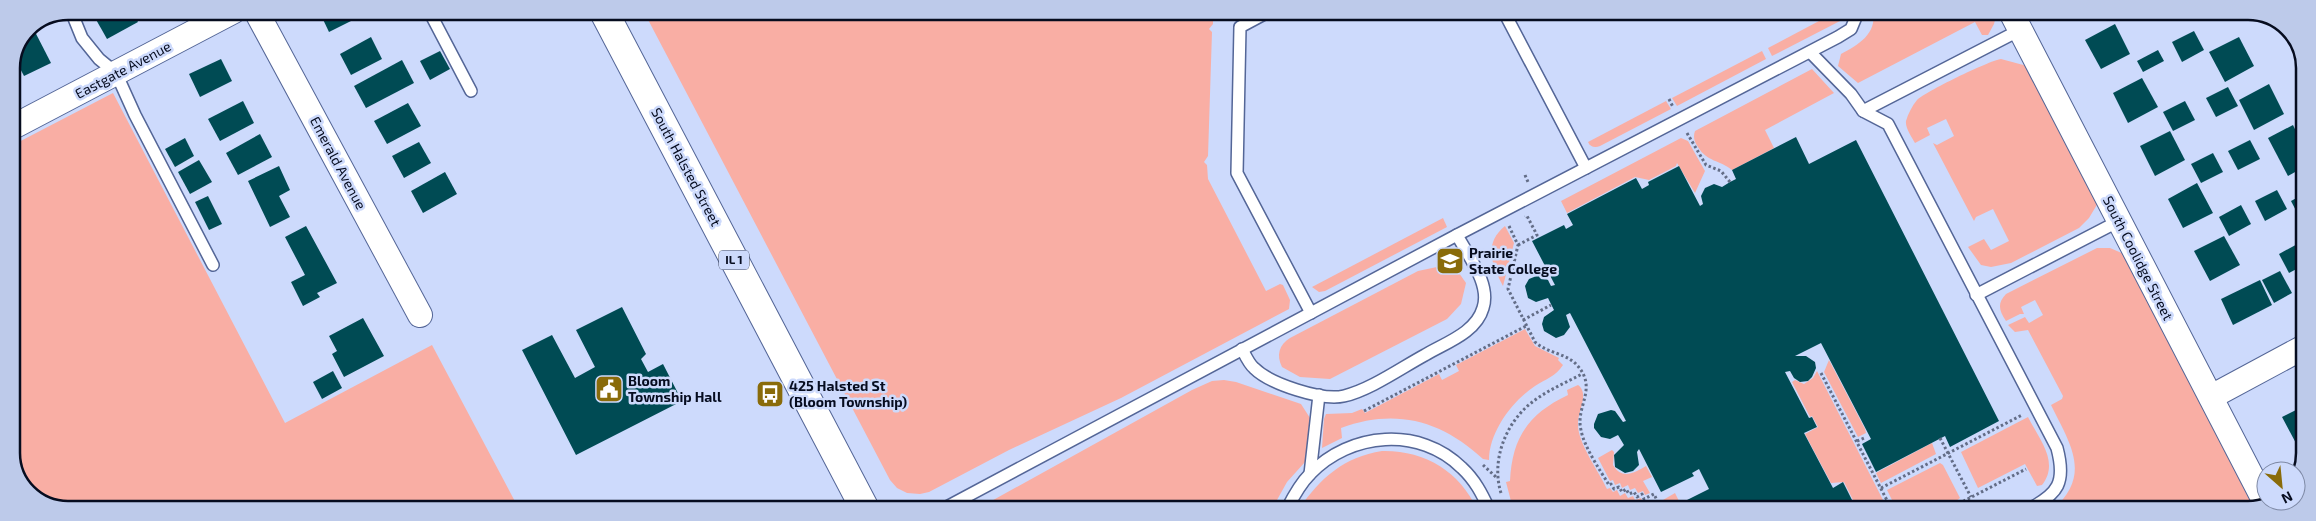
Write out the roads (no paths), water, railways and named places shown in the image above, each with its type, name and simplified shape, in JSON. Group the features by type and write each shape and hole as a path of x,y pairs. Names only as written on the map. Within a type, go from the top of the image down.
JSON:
{"main road":[{"name":"South Halsted Street","path":"608,20 860,501"}],"street":[{"name":"Eastgate Avenue","path":"20,123 217,20"},
{"name":"Emerald Avenue","path":"261,20 420,316"},
{"name":"South Coolidge Street","path":"2015,21 2256,485"},
{"path":"2211,397 2296,350"}],"lane":[{"path":"75,20 82,38 99,59 116,73 135,115 213,265"},
{"path":"434,20 471,91"},
{"path":"1253,20 1240,27 1237,172 1311,313"},
{"path":"1508,20 1586,168"},
{"path":"958,501 1457,235 1810,52 1851,29 1855,20"},
{"path":"1863,112 2015,21"},
{"path":"1810,52 1851,94 1863,112 1888,124 2057,448 2062,466 2060,484 2042,501"},
{"path":"1976,295 2119,221"},
{"path":"1242,349 1253,368 1269,378 1319,395 1342,396 1364,388 1466,332 1483,309 1485,289 1457,235"},
{"path":"1310,474 1319,395"},
{"path":"1292,501 1310,474 1333,457 1362,443 1384,438 1404,439 1421,443 1441,452 1461,466 1476,484 1485,501"}],"place":[{"name":"Prairie State College","path":"1450,261"},
{"name":"Bloom Township Hall","path":"609,389"},
{"name":"425 Halsted St (Bloom Township)","path":"770,394"}]}
